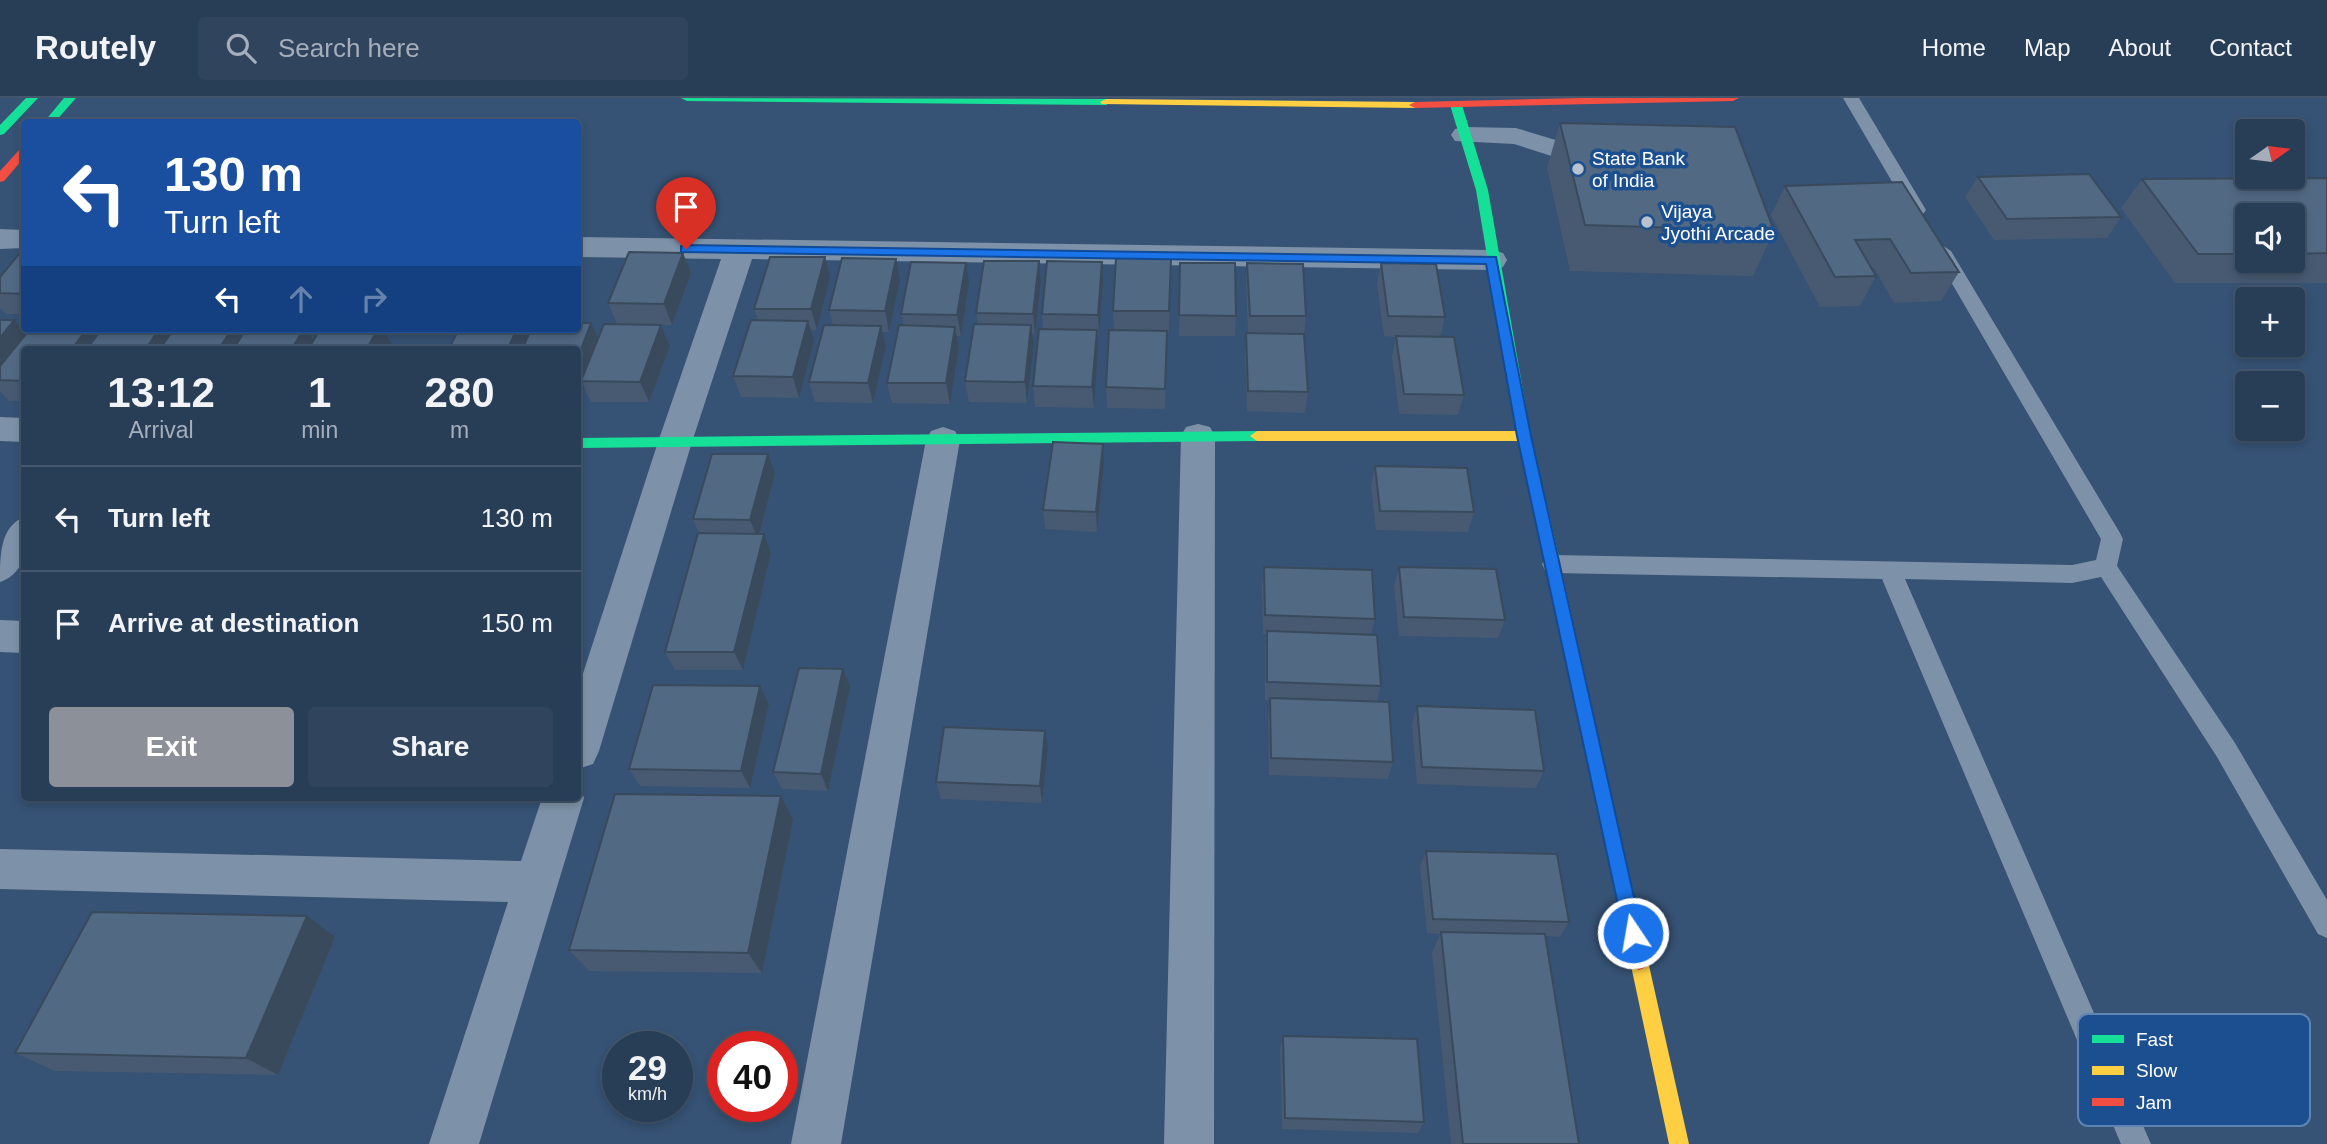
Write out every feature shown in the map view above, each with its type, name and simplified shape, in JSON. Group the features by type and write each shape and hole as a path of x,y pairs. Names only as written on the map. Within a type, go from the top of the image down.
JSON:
{"street":[{"path":"0,132 32,98"},
{"path":"52,119 71,98"},
{"path":"687,98 1456,106 1733,98"},
{"path":"1456,106 1482,190 1524,436 1679,1144"},
{"path":"1465,135 1516,136 1589,159"},
{"path":"0,178 21,154"},
{"path":"0,239 21,239"},
{"path":"581,247 1492,260"},
{"path":"581,732 592,660 675,442 740,249"},
{"path":"0,429 21,430"},
{"path":"581,443 1198,436 1524,436"},
{"path":"1189,1144 1198,436"},
{"path":"816,1144 943,440"},
{"path":"0,567 21,536"},
{"path":"0,636 21,637"},
{"path":"454,1144 562,801"},
{"path":"0,869 536,882"}],"lane":[{"path":"1852,98 2112,539 2106,567 2226,750 2327,925"},
{"path":"1553,564 2072,574 2106,567"},
{"path":"1889,569 2080,1014"},
{"path":"2128,1126 2136,1144"}],"building":[{"path":"1560,123 1735,127 1774,231 1585,225"},
{"path":"2089,174 2121,217 2007,219 1978,177"},
{"path":"2235,178 2235,189 2305,189 2305,178 2327,178 2327,253 2305,254 2305,203 2235,203 2235,254 2198,254 2142,179"},
{"path":"1902,182 1959,272 1911,273 1890,239 1855,240 1876,276 1835,277 1785,186"},
{"path":"21,252 21,294 0,293 0,277"},
{"path":"629,252 683,253 664,304 608,303"},
{"path":"770,257 825,257 811,309 754,309"},
{"path":"842,258 896,259 885,311 829,310"},
{"path":"1116,258 1171,259 1169,311 1113,311"},
{"path":"984,261 1039,261 1033,314 976,313"},
{"path":"1047,261 1102,262 1098,315 1042,314"},
{"path":"911,262 966,263 957,315 901,314"},
{"path":"1180,263 1235,263 1236,316 1179,315"},
{"path":"1247,263 1303,264 1306,316 1250,316"},
{"path":"1381,263 1436,264 1445,317 1388,316"},
{"path":"0,320 14,320 0,338"},
{"path":"751,320 808,321 793,377 733,376"},
{"path":"581,323 591,323 581,349 581,346 524,346 529,333 581,333"},
{"path":"604,324 661,325 640,382 581,381"},
{"path":"974,324 1031,325 1025,382 965,381"},
{"path":"824,325 881,326 868,383 809,382"},
{"path":"899,325 955,327 946,383 887,383"},
{"path":"1039,329 1097,330 1092,387 1033,386"},
{"path":"1109,330 1167,331 1165,389 1106,387"},
{"path":"27,333 84,333 74,346 21,346 21,381 0,380 0,366"},
{"path":"99,333 156,333 148,346 89,346"},
{"path":"171,333 229,333 221,346 162,346"},
{"path":"244,333 302,333 293,346 235,346"},
{"path":"318,333 376,333 368,346 310,346"},
{"path":"457,333 515,333 509,346 450,346"},
{"path":"1246,333 1304,334 1308,392 1248,391"},
{"path":"1396,336 1454,337 1464,395 1404,394"},
{"path":"1053,442 1103,444 1096,512 1043,510"},
{"path":"712,454 768,454 750,520 693,519"},
{"path":"1375,466 1467,468 1474,512 1380,511"},
{"path":"698,533 764,534 734,652 665,652"},
{"path":"1264,567 1372,570 1375,619 1265,615"},
{"path":"1399,567 1496,569 1505,620 1404,617"},
{"path":"1267,631 1377,635 1381,686 1267,682"},
{"path":"799,668 843,669 821,774 773,772"},
{"path":"653,685 760,686 741,771 629,769"},
{"path":"1270,698 1389,702 1393,762 1271,758"},
{"path":"1417,706 1535,710 1544,771 1422,767"},
{"path":"944,727 1045,731 1040,786 936,782"},
{"path":"615,794 781,796 748,953 569,950"},
{"path":"1426,851 1557,854 1569,922 1433,919"},
{"path":"92,912 307,916 246,1058 15,1053"},
{"path":"1441,932 1545,934 1579,1144 1463,1144"},
{"path":"1283,1036 1417,1039 1424,1122 1285,1118"}],"traffic: fast":[{"path":"0,132 32,98"},
{"path":"52,119 70,98"},
{"path":"687,98 1106,102"},
{"path":"1456,105 1482,190 1524,436 1551,557"},
{"path":"581,443 1257,436"}],"traffic: slow":[{"path":"1106,102 1415,105"},
{"path":"1257,436 1524,436"},
{"path":"1639,961 1679,1144"}],"traffic: jam":[{"path":"1415,105 1733,98"},
{"path":"0,178 21,154"},
{"path":"1551,557 1639,961"}],"place":[{"name":"State Bank of India","path":"1578,169"},
{"name":"Vijaya Jyothi Arcade","path":"1647,222"}],"route":[{"path":"686,249 1492,260 1524,436 1633,933"}]}
